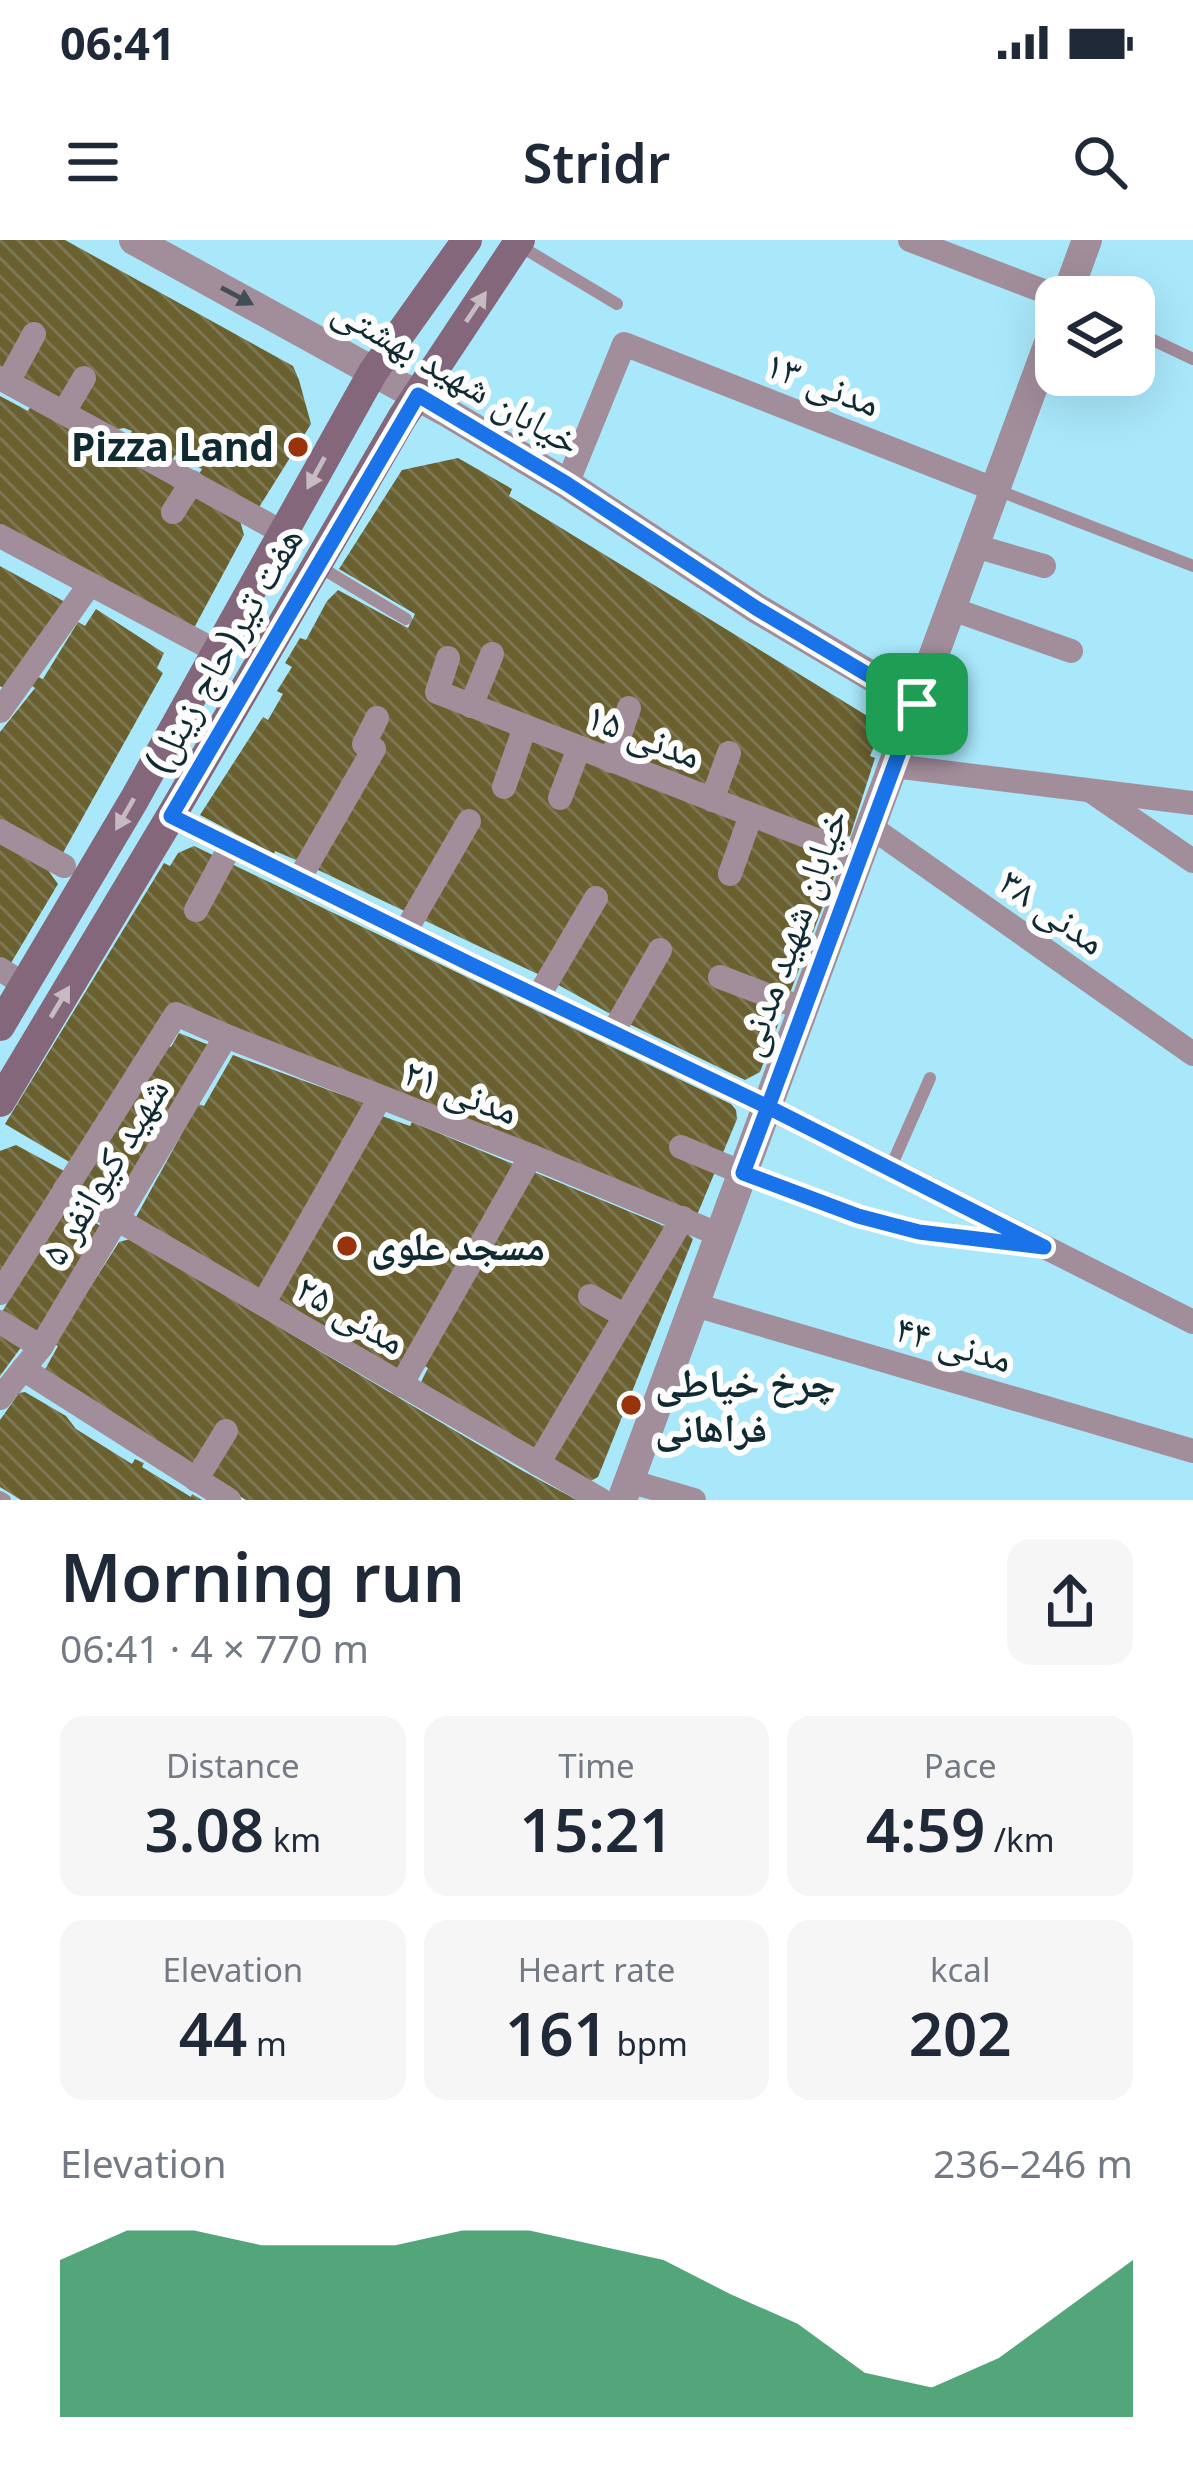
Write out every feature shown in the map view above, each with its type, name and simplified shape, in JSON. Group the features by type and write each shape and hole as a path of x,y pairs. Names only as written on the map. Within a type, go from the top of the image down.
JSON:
{"main road":[{"name":"هفت تیر(حاج زینل)","path":"0,1026 12,977 134,800 373,372 467,240"},
{"name":"هفت تیر(حاج زینل)","path":"0,1102 418,395 519,242"}],"street":[{"name":"خیابان شهید بهشتی","path":"134,240 418,395 917,704"},
{"path":"910,240 1035,287"},
{"path":"1072,276 1087,240"},
{"path":"34,334 4,380 282,532"},
{"name":"مدنی ۱۳","path":"567,484 624,344 996,490"},
{"path":"64,412 84,378"},
{"name":"خیابان شهید مدنی","path":"626,1490 1035,382"},
{"path":"173,512 192,482"},
{"path":"0,536 216,651"},
{"path":"975,546 1044,566"},
{"path":"1,708 90,584"},
{"path":"952,609 1071,651"},
{"path":"448,658 437,692 471,706 492,654"},
{"name":"مدنی ۱۵","path":"471,706 860,857"},
{"path":"611,760 629,708"},
{"path":"299,879 374,749 364,744 377,718"},
{"path":"504,787 525,727"},
{"path":"560,798 579,748"},
{"path":"712,800 729,753"},
{"path":"894,766 1193,803"},
{"path":"1087,788 1193,861"},
{"path":"730,874 751,815"},
{"path":"171,816 768,1107 1193,1322"},
{"path":"405,932 469,821"},
{"name":"مدنی ۳۸","path":"871,827 1193,1054"},
{"path":"0,831 64,866"},
{"path":"196,910 231,845"},
{"path":"538,997 596,898"},
{"path":"613,1032 661,950"},
{"path":"720,977 804,1010"},
{"name":"مدنی ۲۱","path":"65,1189 176,1014 720,1235"},
{"name":"شهید کیوانفر ۵","path":"0,1398 41,1347 226,1036"},
{"path":"263,1304 380,1098"},
{"path":"681,1147 743,1173"},
{"path":"401,1385 531,1156"},
{"path":"0,1293 65,1189"},
{"name":"مدنی ۲۵","path":"65,1189 601,1500"},
{"path":"538,1464 683,1218"},
{"path":"590,1296 625,1316"},
{"name":"مدنی ۴۴","path":"695,1305 1193,1451"},
{"path":"0,1322 41,1347"},
{"path":"22,1369 229,1500"},
{"path":"196,1480 226,1431"},
{"path":"626,1490 694,1500"}],"lane":[{"path":"519,242 617,304"},
{"path":"1155,341 1193,358"},
{"path":"996,490 1193,566"},
{"path":"316,565 406,619"},
{"path":"890,1168 931,1078"},
{"path":"743,1173 858,1216 919,1232 1044,1247"}],"building":[{"path":"0,240 65,240 293,366 311,424 258,509 198,476 202,469 175,455 171,462 128,439 132,431 113,430 0,369"},
{"path":"0,396 28,411 32,404 239,517 244,535 194,628 0,525"},
{"path":"458,458 512,489 509,496 869,717 877,739 870,756 875,758 850,836 843,838 471,697 428,699 840,861 760,1072 745,1080 544,977 316,869 366,751 303,863 274,854 200,815 263,717 268,720 283,694 277,691 292,667 285,663 338,590 408,628 415,614 339,569 402,470"},
{"path":"0,566 65,602 3,688 0,686"},
{"path":"96,609 164,653 157,668 163,673 59,860 0,827 0,732 35,688 30,685 36,676 43,679 78,622 85,626"},
{"path":"0,838 42,862 58,884 8,968 0,963"},
{"path":"194,846 731,1104 737,1119 697,1215 176,1003 71,1163 5,1124 164,863 170,866 178,853"},
{"path":"179,1033 214,1047 118,1208 77,1184 166,1045 171,1047"},
{"path":"233,1055 370,1105 260,1293 135,1219 198,1104 204,1106"},
{"path":"382,1116 410,1126 412,1122 518,1166 400,1371 275,1299"},
{"path":"16,1145 64,1171 0,1280 0,1151"},
{"path":"534,1172 669,1228 538,1450 420,1384 428,1368 424,1366"},
{"path":"65,1205 104,1228 38,1334 2,1312"},
{"path":"686,1232 693,1239 598,1477 587,1483 551,1460"},
{"path":"130,1239 577,1500 246,1500 43,1373 58,1346 54,1344 119,1242"},
{"path":"0,1332 22,1346 0,1376"},
{"path":"25,1392 132,1464 135,1459 144,1463 142,1467 202,1500 21,1500 0,1487 0,1420 19,1393"}],"place":[{"name":"Pizza Land","path":"298,447"},
{"name":"مسجد علوی","path":"347,1246"},
{"name":"چرخ خیاطی فراهانی","path":"631,1405"}],"route":[{"path":"917,704 418,395 171,816 768,1107 1044,1247 919,1232 858,1216 743,1173 768,1107 917,704"}]}
